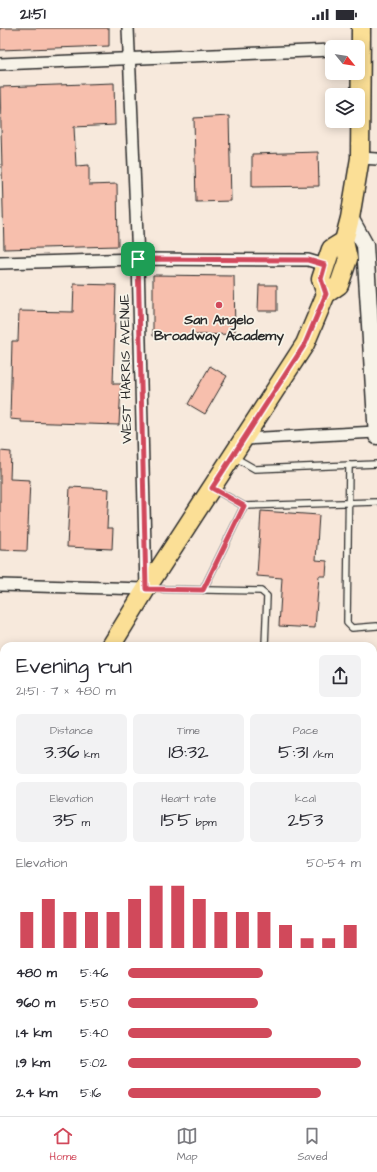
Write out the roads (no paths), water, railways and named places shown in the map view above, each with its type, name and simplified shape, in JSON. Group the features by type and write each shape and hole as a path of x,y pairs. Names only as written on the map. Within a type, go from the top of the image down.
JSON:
{"main road":[{"path":"360,28 360,40"},
{"path":"113,642 146,589 246,439 305,344 326,294 338,285 348,259 344,241 369,158 363,80"},
{"path":"326,294 321,279 325,265 331,249 344,241"}],"street":[{"name":"WEST HARRIS AVENUE","path":"128,28 138,259 146,589"},
{"path":"0,64 325,50"},
{"path":"350,218 365,245 377,436"},
{"path":"0,263 138,259 308,260 325,265"},
{"path":"246,439 377,432"},
{"path":"0,585 146,589"}],"lane":[{"path":"234,456 255,469 377,464"},
{"path":"348,465 348,624 352,628 377,626"},
{"path":"212,488 244,506 377,502"},
{"path":"203,590 244,506"},
{"path":"146,589 261,591 267,596 265,642"}],"place":[{"name":"San Angelo Broadway Academy","path":"219,305"}]}
